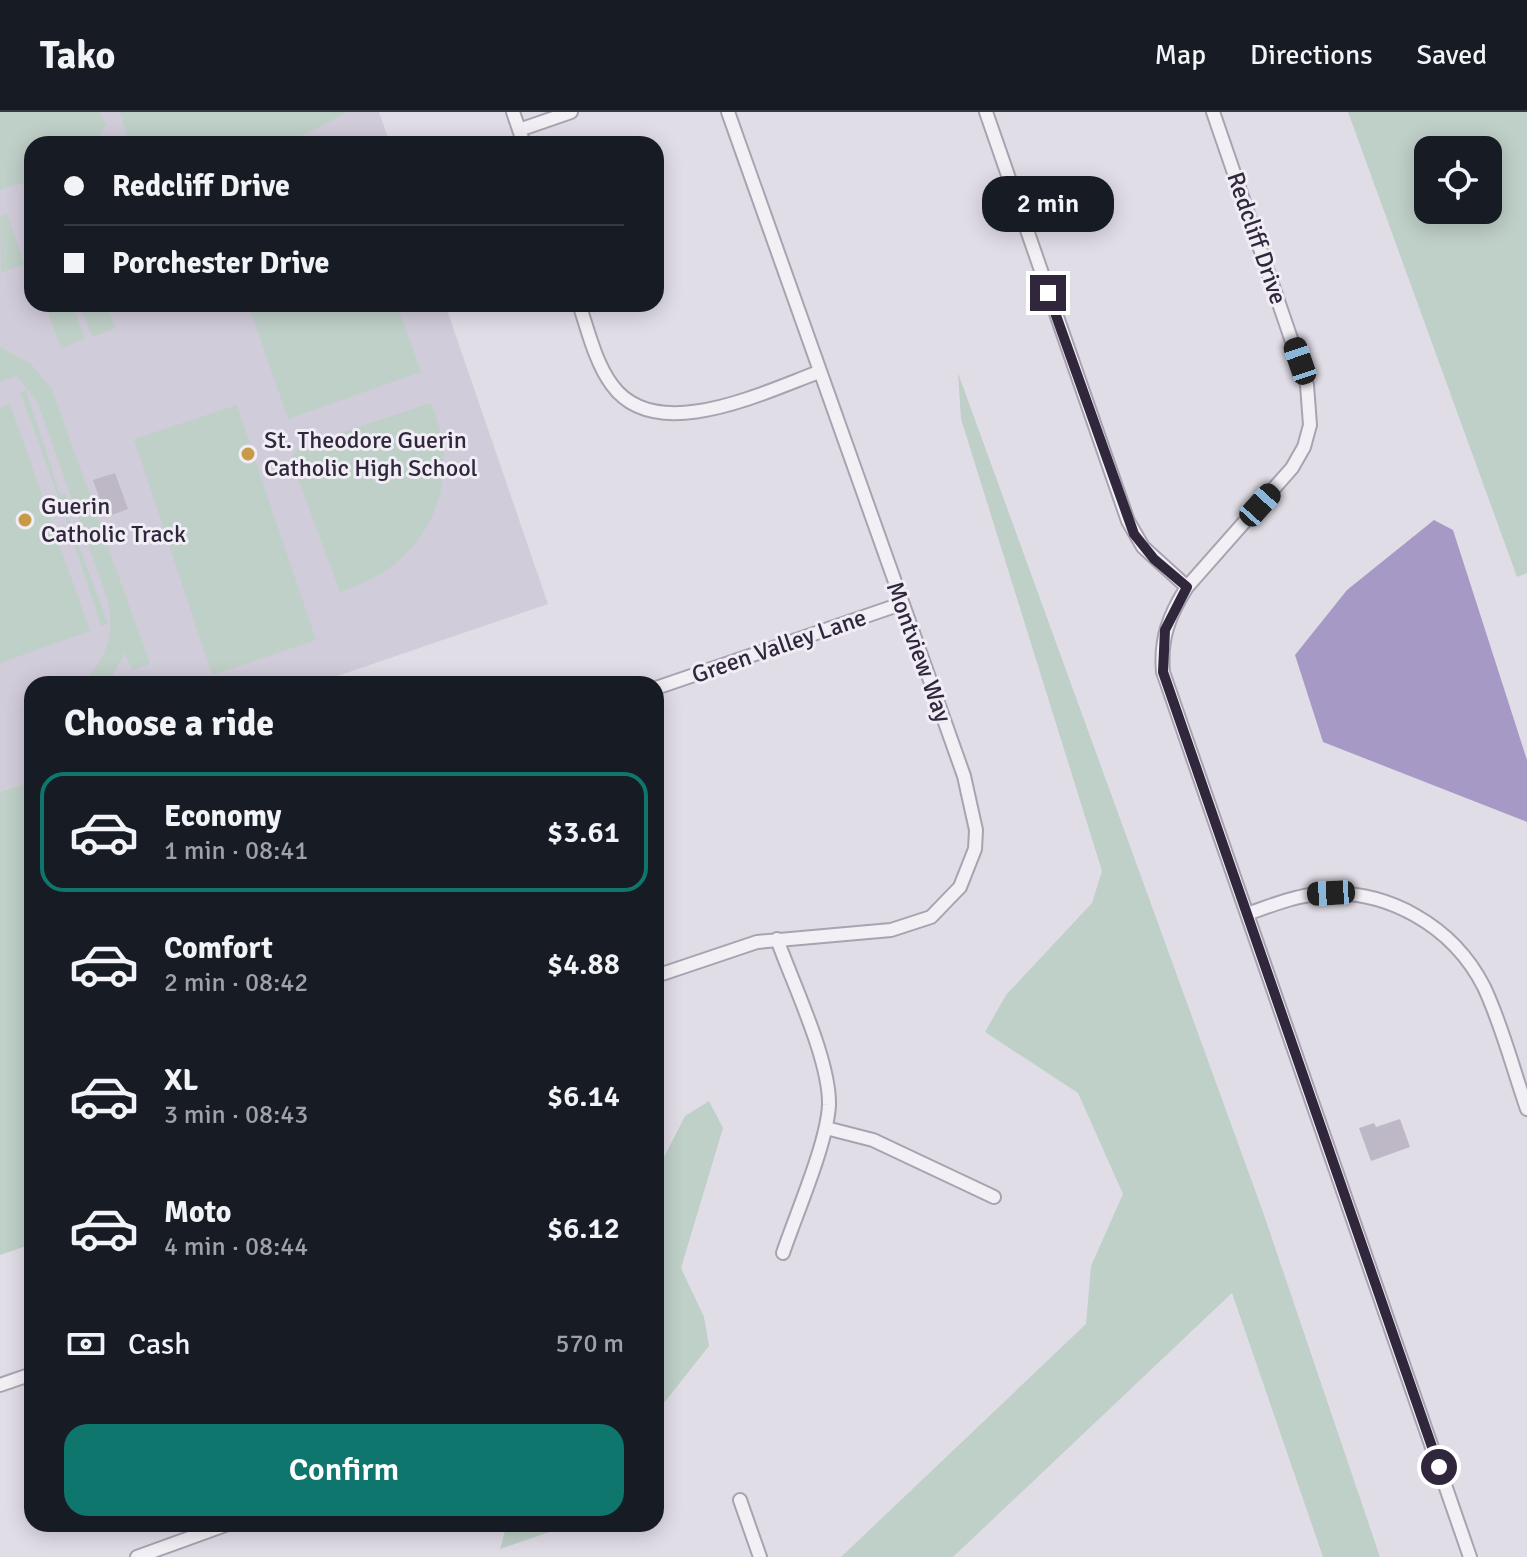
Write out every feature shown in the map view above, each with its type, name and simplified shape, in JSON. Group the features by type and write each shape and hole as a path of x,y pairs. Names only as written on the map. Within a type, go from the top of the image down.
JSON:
{"street":[{"path":"513,112 521,136"},
{"path":"519,130 571,112"},
{"name":"Montview Way","path":"664,973 757,942 910,926 931,917 948,903 970,866 976,830 964,776 728,112"},
{"path":"986,112 1128,521 1143,547 1187,587"},
{"name":"Redcliff Drive","path":"1213,112 1305,375 1310,416 1304,447 1292,468 1187,587 1165,630 1163,672 1470,1557"},
{"path":"582,312 599,361 612,386 636,406 663,415 724,405 819,372"},
{"name":"Green Valley Lane","path":"664,685 901,604"},
{"path":"1247,914 1299,897 1331,893 1378,899 1410,912 1432,926 1464,956 1483,986 1527,1109"},
{"path":"777,939 828,1086 826,1128 783,1253"},
{"path":"826,1128 873,1140 994,1197"},
{"path":"0,1385 24,1377"},
{"path":"740,1500 760,1557"},
{"path":"137,1557 160,1553 209,1532"}],"shaded area":[{"name":"St. Theodore Guerin Catholic High School","path":"0,112 379,112 387,136 24,136 24,312 448,312 548,604 337,676 24,676 24,784 0,792"},
{"path":"0,112 99,112 106,123 99,136 24,136 24,182 0,190"},
{"path":"120,112 347,112 302,136 127,136"},
{"path":"1348,112 1527,112 1527,573 1517,577"},
{"path":"7,214 24,264 1,273 0,217"},
{"path":"48,312 75,312 85,339 61,348"},
{"path":"83,312 109,312 115,328 92,337"},
{"path":"251,312 400,312 421,372 288,419"},
{"path":"0,347 31,364 52,389 150,664 132,670 125,653 112,676 89,676 103,655 110,634 107,598 37,401 16,376 0,382"},
{"path":"958,373 1263,1212 1380,1557 1323,1557 1232,1293 953,1557 841,1557 1086,1324 1091,1266 1123,1194 1078,1093 985,1032 1006,995 1092,903 1102,871 961,419"},
{"path":"26,390 60,495 66,493 73,514 68,516 108,624 101,626 65,517 60,518 54,498 58,496 20,392"},
{"path":"431,403 441,434 444,464 440,492 431,519 416,543 395,563 370,580 340,592 291,460 298,447"},
{"name":"Guerin Catholic Track","path":"10,404 90,631 0,663 0,408"},
{"path":"237,405 316,640 212,675 134,439"},
{"path":"1434,520 1453,530 1527,760 1527,822 1323,742 1295,655 1347,590"},
{"path":"24,784 24,1247 0,1255 0,792"},
{"path":"709,1101 723,1128 681,1268 704,1317 709,1346 664,1403 664,1157 685,1116"},
{"path":"505,1532 550,1532 500,1549"}],"building":[{"path":"115,473 128,509 106,517 93,480"},
{"path":"1400,1119 1410,1147 1371,1161 1359,1128 1374,1123 1376,1127"}],"place":[{"name":"St. Theodore Guerin Catholic High School","path":"248,454"},
{"name":"Guerin Catholic Track","path":"25,520"}],"route":[{"path":"1048,293 1134,534 1154,559 1187,587 1165,630 1162,647 1167,686 1439,1467"}]}
